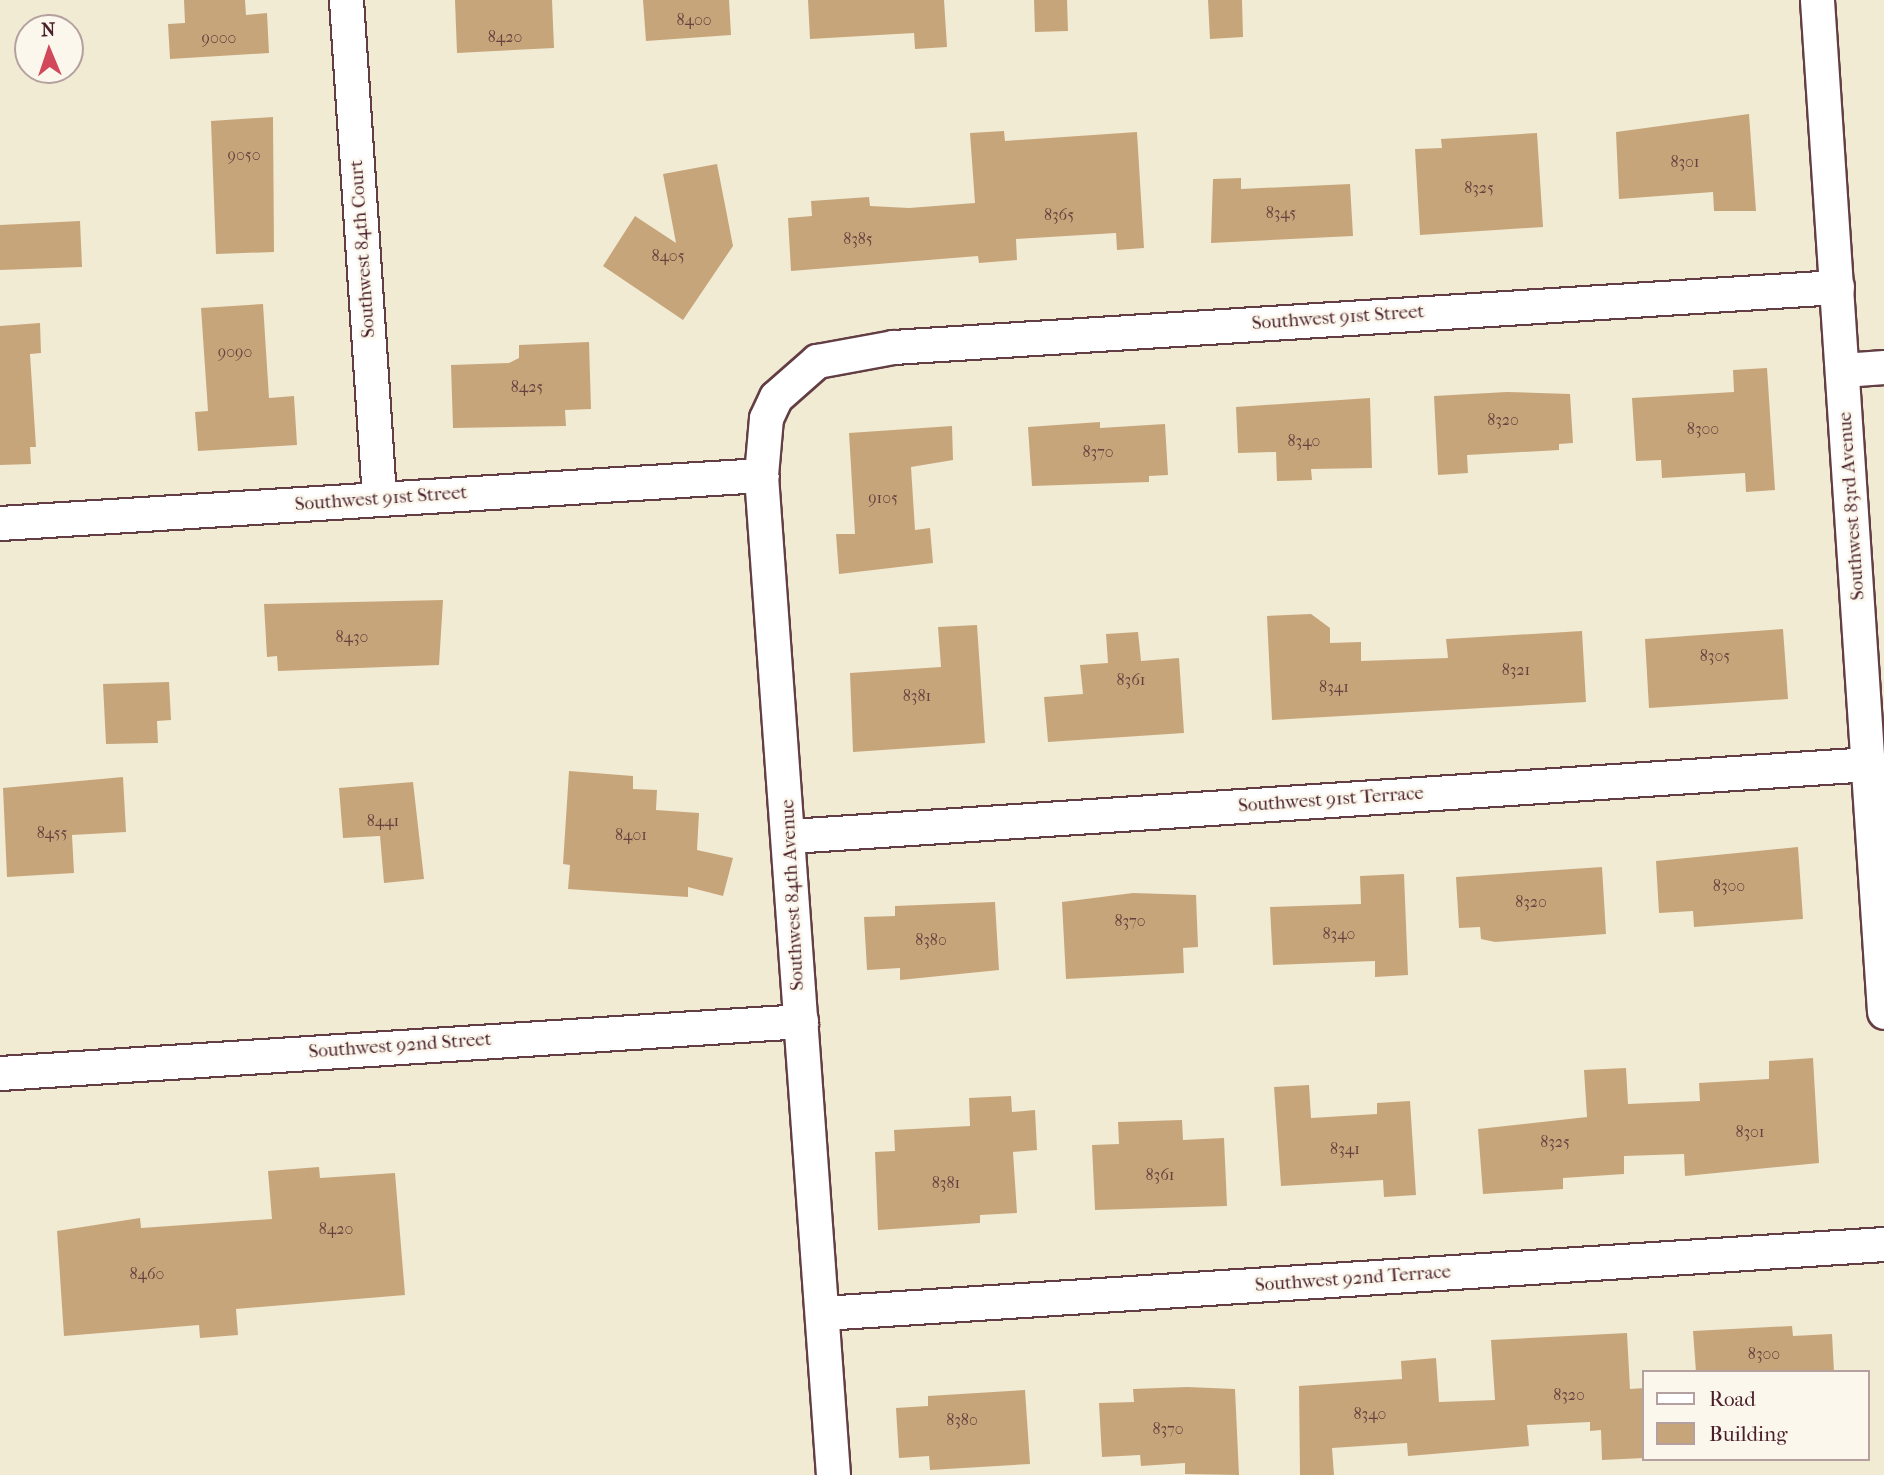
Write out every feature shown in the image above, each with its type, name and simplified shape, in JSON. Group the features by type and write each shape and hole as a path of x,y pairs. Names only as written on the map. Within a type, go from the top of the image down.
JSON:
{"street":[{"name":"Southwest 84th Court","path":"346,0 379,498"},
{"name":"Southwest 83rd Avenue","path":"1817,0 1870,764 1884,1012"},
{"name":"Southwest 91st Street","path":"840,353 1837,287"},
{"name":"Southwest 84th Avenue","path":"833,1475 801,1021 791,836 761,475 766,418 776,397 817,361 840,353"},
{"path":"1843,370 1884,367"},
{"name":"Southwest 91st Street","path":"0,523 761,475"},
{"name":"Southwest 91st Terrace","path":"791,836 1870,764"},
{"name":"Southwest 92nd Street","path":"0,1073 801,1021"},
{"name":"Southwest 92nd Terrace","path":"823,1313 1884,1244"}],"building":[{"path":"184,0 245,0 246,15 267,13 269,53 170,59 168,24 185,23"},
{"path":"455,0 552,0 554,48 457,53"},
{"path":"643,0 729,0 731,35 646,41"},
{"path":"808,0 944,0 947,47 915,49 914,33 810,39"},
{"path":"1034,0 1067,0 1068,31 1035,32"},
{"path":"1208,0 1242,0 1243,37 1210,39"},
{"path":"1749,114 1756,211 1714,211 1713,192 1619,199 1616,132"},
{"path":"273,117 274,252 216,254 211,121"},
{"path":"1004,131 1005,141 1137,132 1144,248 1117,250 1116,233 1016,239 1017,260 979,263 978,256 791,271 788,218 812,216 811,201 869,197 870,206 909,208 975,203 970,133"},
{"path":"1537,133 1543,227 1420,235 1415,149 1442,148 1441,139"},
{"path":"717,164 733,246 683,320 603,266 635,216 676,243 663,174"},
{"path":"1241,178 1241,189 1350,184 1353,236 1211,243 1213,179"},
{"path":"80,221 82,267 0,270 0,225"},
{"path":"263,304 269,398 294,396 297,445 198,451 195,412 208,411 201,308"},
{"path":"40,323 41,353 30,354 36,447 30,447 31,464 0,465 0,326"},
{"path":"589,342 591,409 565,410 566,426 453,428 451,365 509,363 519,358 519,345"},
{"path":"1767,368 1775,490 1746,492 1745,473 1662,478 1661,460 1636,461 1632,398 1734,392 1733,370"},
{"path":"1507,392 1570,394 1573,443 1559,444 1559,450 1467,455 1468,473 1438,475 1434,396"},
{"path":"1370,398 1372,468 1311,469 1312,480 1277,481 1276,452 1238,453 1236,407"},
{"path":"1100,422 1100,428 1165,424 1168,475 1149,476 1149,482 1032,486 1028,427"},
{"path":"952,426 953,460 911,467 915,530 930,528 933,563 839,574 836,534 855,534 849,433"},
{"path":"443,600 439,665 278,671 277,656 267,657 264,604"},
{"path":"1311,614 1330,628 1330,643 1361,642 1361,661 1448,658 1446,639 1582,631 1586,702 1272,720 1267,616"},
{"path":"977,625 985,743 853,752 850,673 941,667 938,627"},
{"path":"1783,629 1788,699 1649,708 1645,639"},
{"path":"1138,632 1141,661 1179,658 1184,733 1048,742 1044,697 1083,694 1080,665 1108,663 1106,634"},
{"path":"169,682 171,720 157,721 158,743 106,744 103,684"},
{"path":"569,771 633,776 633,789 657,790 656,810 699,813 697,850 733,858 723,896 688,887 688,897 568,889 570,865 563,864"},
{"path":"123,777 126,832 72,835 74,873 7,877 3,788"},
{"path":"413,782 424,879 384,883 380,836 343,838 339,788"},
{"path":"1798,847 1803,919 1694,927 1693,911 1659,913 1656,861"},
{"path":"1602,867 1606,934 1495,942 1481,939 1480,927 1459,928 1456,877"},
{"path":"1404,874 1408,975 1375,977 1375,961 1273,965 1270,907 1361,904 1360,876"},
{"path":"1133,893 1196,895 1198,947 1183,948 1184,973 1066,979 1062,902"},
{"path":"995,902 999,970 900,980 900,968 867,970 864,917 895,916 895,906"},
{"path":"1813,1058 1819,1163 1685,1176 1684,1154 1624,1156 1624,1174 1563,1178 1563,1189 1483,1194 1478,1129 1587,1117 1584,1070 1626,1068 1628,1104 1700,1101 1699,1083 1769,1079 1769,1061"},
{"path":"1309,1085 1311,1118 1377,1114 1377,1103 1410,1101 1416,1195 1384,1197 1383,1180 1281,1186 1274,1087"},
{"path":"1011,1096 1012,1112 1035,1110 1037,1150 1013,1152 1017,1213 980,1215 980,1223 878,1230 875,1152 895,1151 894,1130 970,1126 969,1098"},
{"path":"1182,1120 1183,1140 1224,1138 1227,1206 1095,1210 1092,1145 1119,1144 1118,1122"},
{"path":"319,1167 320,1178 395,1173 405,1295 236,1309 238,1335 200,1338 199,1325 64,1336 57,1231 140,1218 141,1228 272,1219 268,1171"},
{"path":"1792,1326 1793,1336 1832,1334 1834,1370 1696,1370 1693,1331"},
{"path":"1627,1333 1630,1389 1643,1388 1643,1458 1602,1460 1601,1430 1590,1431 1590,1422 1527,1425 1529,1446 1408,1456 1407,1443 1332,1448 1334,1475 1300,1475 1299,1386 1402,1379 1401,1361 1436,1358 1439,1402 1495,1400 1491,1340"},
{"path":"1133,1389 1235,1389 1239,1475 1185,1474 1185,1463 1141,1466 1140,1455 1102,1457 1099,1403 1134,1402"},
{"path":"1025,1390 1030,1464 930,1470 929,1456 899,1458 896,1408 928,1406 928,1396"}]}
